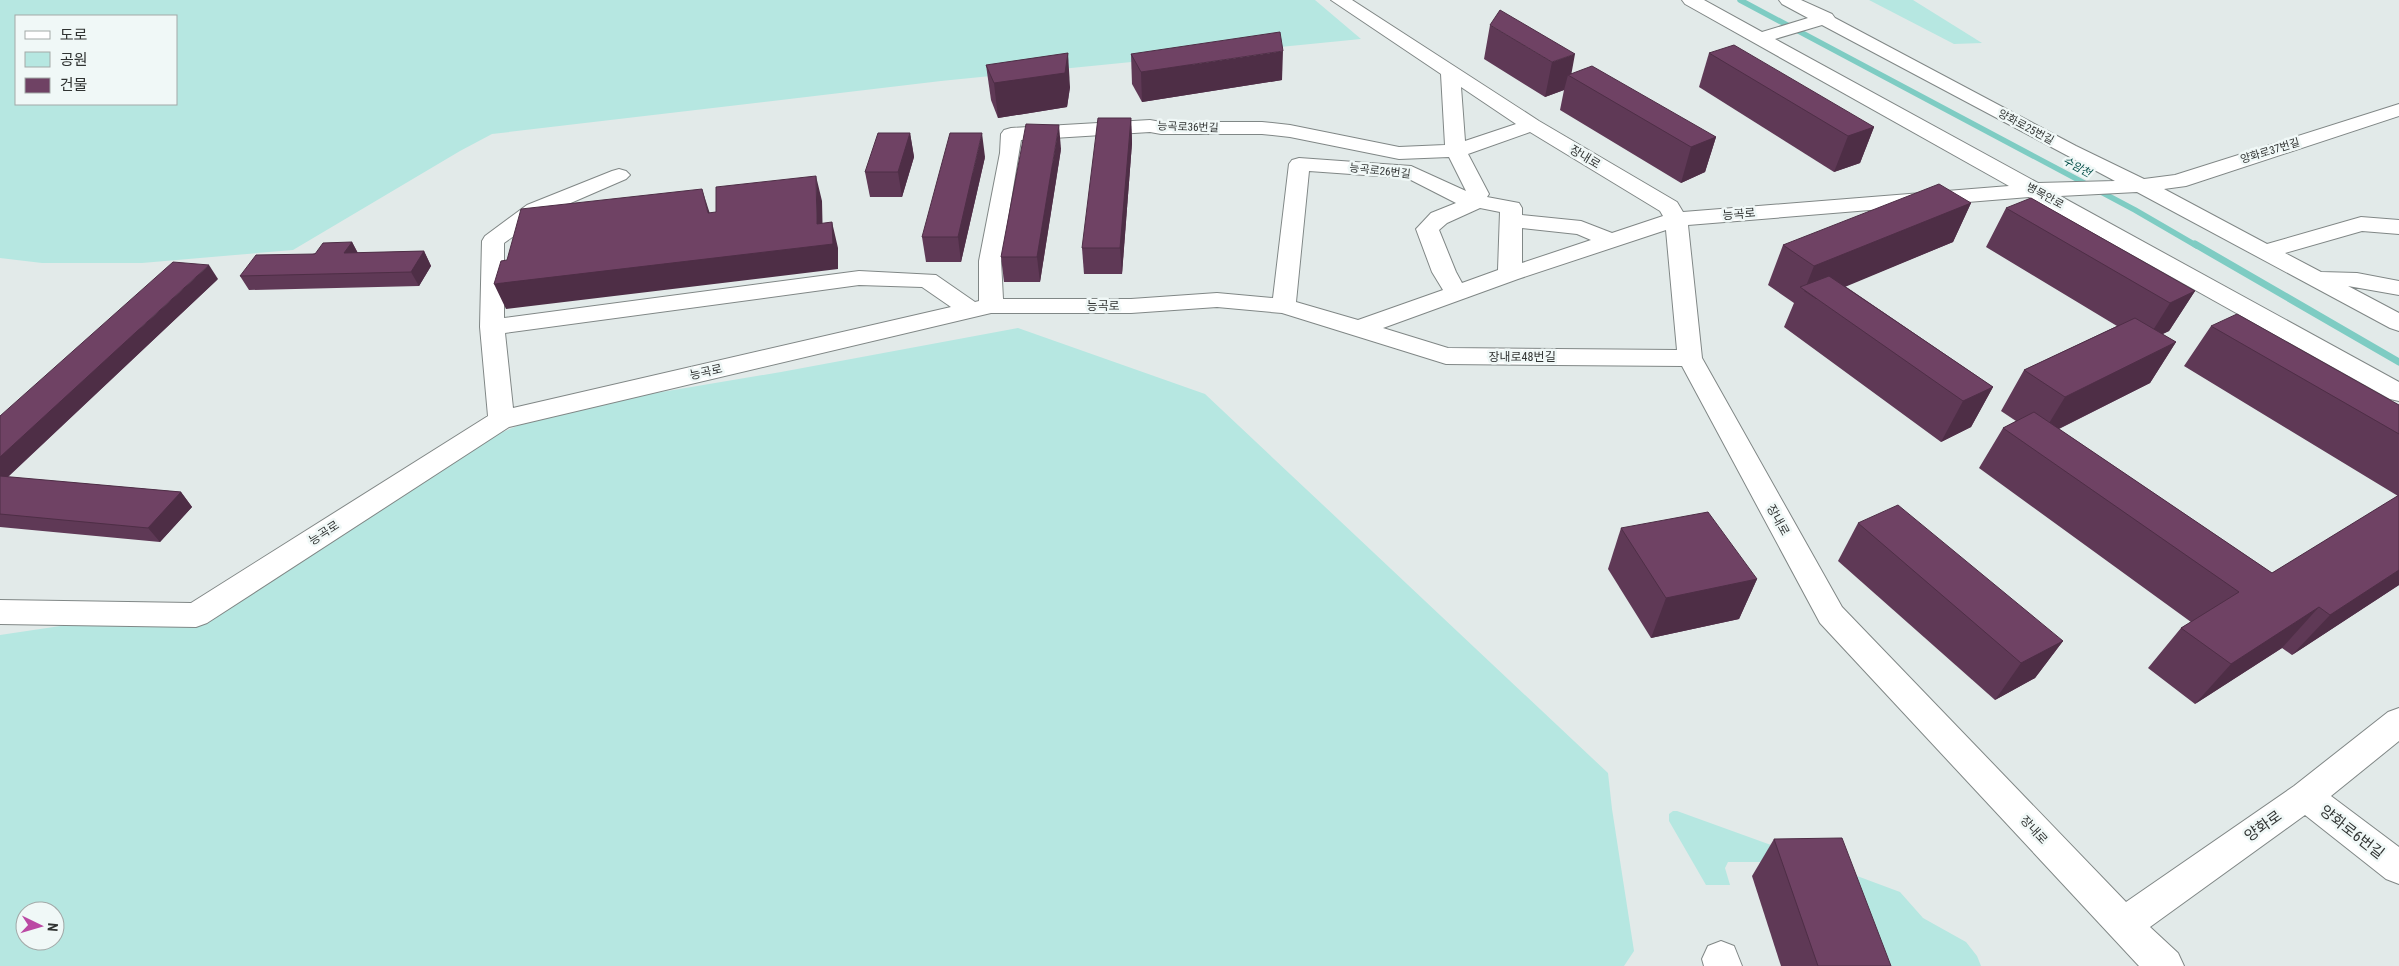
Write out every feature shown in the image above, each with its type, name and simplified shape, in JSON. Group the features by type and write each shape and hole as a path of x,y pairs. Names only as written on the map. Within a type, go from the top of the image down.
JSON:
{"street":[{"name":"장내로","path":"1340,0 1532,125 1669,207 1676,219 1690,358 1831,615 2123,925 2165,966"},
{"name":"병목안로","path":"1691,0 1769,35 2034,190 2399,393"},
{"name":"양화로25번길","path":"1788,0 1819,20 2069,150 2133,186 2266,251 2399,323"},
{"path":"1769,35 1819,20"},
{"path":"1450,73 1456,151 1478,194 1476,200 1440,218 1427,230 1444,272 1457,293"},
{"name":"양화로37번길","path":"2066,190 2178,181 2399,110"},
{"name":"능곡로36번길","path":"981,308 1010,153 1011,134 1150,126 1161,128 1262,128 1290,131 1399,153 1456,151 1532,125"},
{"path":"1399,153 1411,172"},
{"name":"능곡로26번길","path":"1284,306 1299,164 1411,172 1463,198 1511,208 1510,220"},
{"path":"502,420 492,327 493,241 535,210 619,175"},
{"name":"능곡로","path":"0,612 196,615 502,420 981,308 1131,306 1217,300 1284,306 1359,328 1510,274 1676,219 2034,190 2066,190"},
{"path":"1510,274 1510,220 1581,228 1611,240"},
{"path":"2266,251 2361,224 2399,226"},
{"path":"492,327 860,278 928,280 981,308"},
{"name":"양화로25번길","path":"2316,278 2357,280 2399,288"},
{"name":"장내로48번길","path":"1359,328 1446,356 1690,358"},
{"name":"양화로","path":"2123,925 2306,796 2399,722"},
{"name":"양화로6번길","path":"2306,796 2399,868"}],"green space":[{"path":"0,0 1315,0 1361,39 941,81 492,134 293,250 142,263 42,263 0,258"},
{"path":"1869,0 1913,0 1982,43 1954,44"},
{"path":"1018,328 1205,394 1608,773 1634,951 1624,966 0,966 0,635 67,625 215,617 424,465 555,410 781,372"},
{"path":"1673,811 1771,845 1787,862 1728,862 1725,868 1730,885 1706,885 1669,821 1669,814"},
{"path":"1849,873 1900,892 1923,918 1966,942 1977,956 1981,966 1884,966"}],"building":[{"path":"1500,10 1575,54 1552,62 1490,25"},
{"path":"1280,32 1283,51 1141,72 1131,54"},
{"path":"1734,45 1874,127 1848,136 1709,53"},
{"path":"1068,53 1065,73 994,83 986,65"},
{"path":"1592,66 1716,137 1691,147 1568,75"},
{"path":"1098,118 1131,118 1120,248 1082,248"},
{"path":"1026,124 1059,125 1037,257 1001,257"},
{"path":"878,133 910,133 898,172 865,172"},
{"path":"950,133 982,133 958,237 922,237"},
{"path":"816,176 817,224 832,222 833,244 494,284 501,261 507,260 521,209 702,189 708,213 716,212 716,187"},
{"path":"1939,184 1971,203 1814,266 1783,245"},
{"path":"2031,198 2195,291 2170,303 2006,208"},
{"path":"352,242 344,253 424,251 411,272 240,276 256,255 315,254 323,243"},
{"path":"173,262 209,265 0,457 0,416"},
{"path":"1829,276 1993,387 1963,401 1800,287"},
{"path":"2237,314 2399,405 2399,434 2211,326"},
{"path":"2135,318 2176,342 2065,397 2024,370"},
{"path":"2034,412 2272,573 2399,495 2399,570 2330,615 2319,607 2231,664 2181,628 2239,592 2003,428"},
{"path":"0,476 181,492 148,528 0,514"},
{"path":"1898,505 2063,641 2021,663 1858,523"},
{"path":"1708,512 1757,579 1666,598 1621,528"},
{"path":"1842,838 1891,966 1818,966 1774,839"}],"waterway":[{"name":"수암천","path":"1740,0 2135,210 2197,246"},
{"name":"수암천","path":"2195,244 2399,362"}]}
